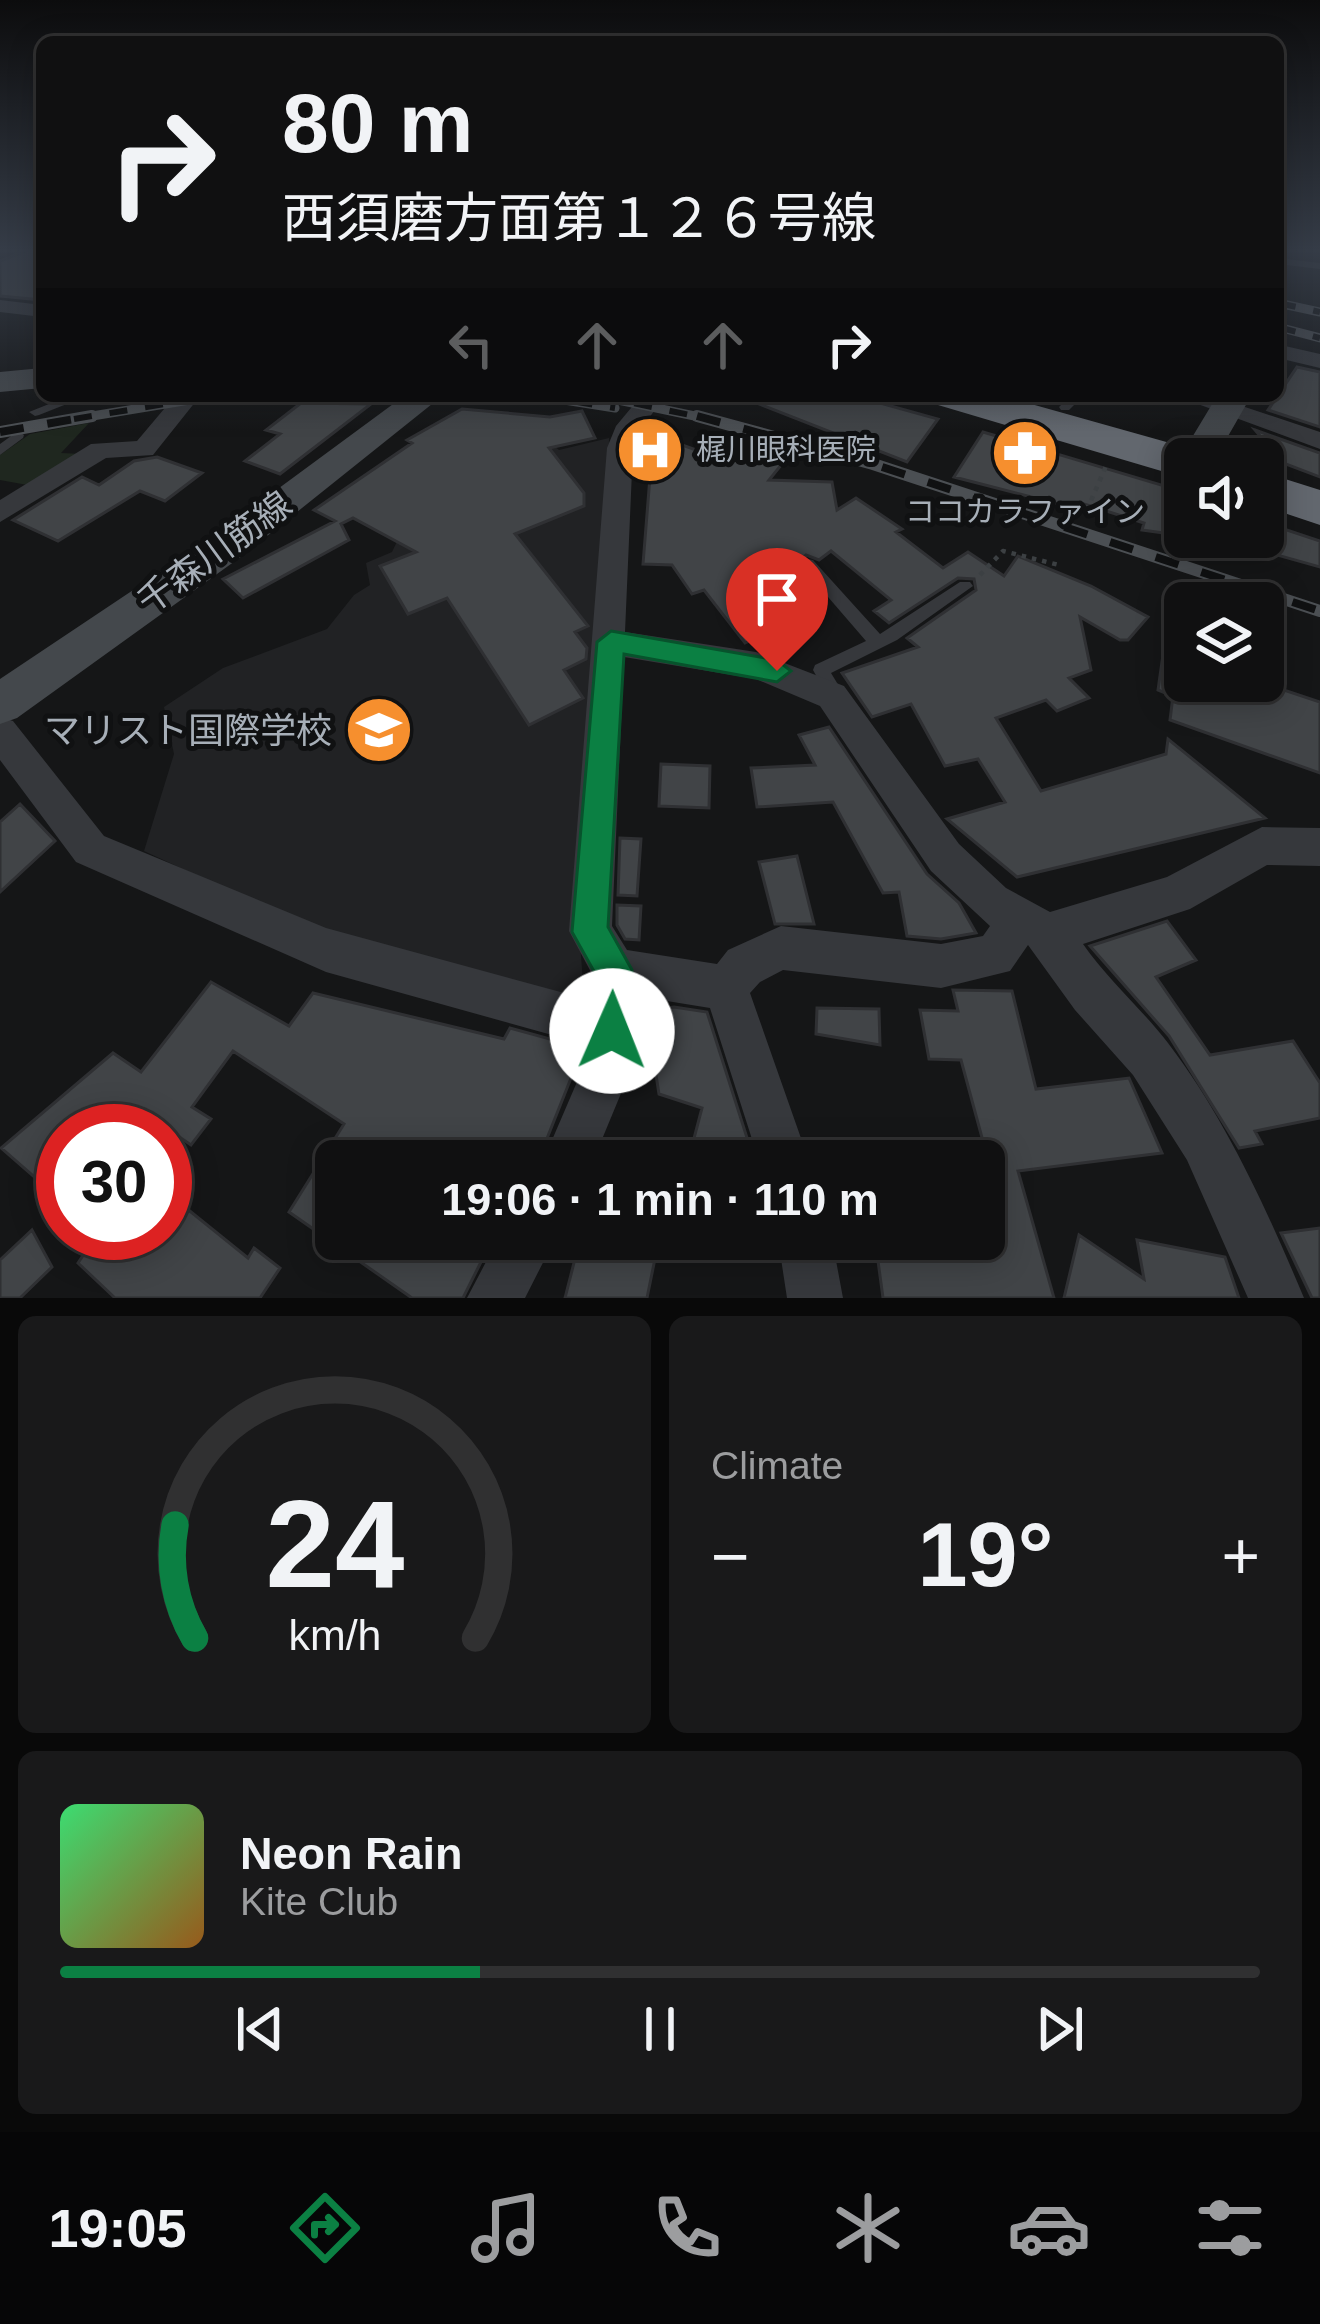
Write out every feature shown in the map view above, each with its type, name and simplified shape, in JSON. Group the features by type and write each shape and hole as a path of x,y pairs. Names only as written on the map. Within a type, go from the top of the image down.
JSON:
{"highway":[{"path":"975,402 1164,457"},
{"path":"1284,495 1320,508"}],"street":[{"path":"1286,353 1320,361"},
{"path":"0,382 36,379"},
{"path":"0,513 100,450 143,449 183,402"},
{"name":"千森川筋線","path":"0,704 228,546 416,402"},
{"path":"577,1140 610,1062 614,970 590,932 620,448 629,426 649,402"},
{"path":"1209,438 1230,403 1320,441"},
{"path":"611,642 678,657 748,663 805,678 838,699 964,885 1034,928 1150,1058 1205,1142 1276,1298"},
{"path":"0,732 90,849 326,950 548,1008 612,1031"},
{"path":"726,988 744,966 781,948 941,966 995,956 1034,928 1175,895 1262,846 1320,847"},
{"path":"614,970 726,988"},
{"path":"726,988 777,1140"},
{"path":"495,1298 516,1260"},
{"path":"809,1260 815,1298"}],"lane":[{"path":"35,412 78,402"},
{"path":"1065,407 1070,402"},
{"path":"0,451 18,435"},
{"path":"808,564 878,643"},
{"path":"838,699 821,670 878,643 964,586"}],"path":[{"path":"1087,510 1108,463"},
{"path":"964,586 1003,551 1060,565"}],"shaded area":[{"path":"89,423 61,453 83,454 33,486 0,480 0,455 30,434"},
{"name":"マリスト国際学校","path":"530,425 559,450 609,438 608,534 577,902 585,1009 330,937 144,851 174,754 164,707 223,668 327,629 354,595 370,585 366,563 392,552 403,529"}],"building":[{"path":"1297,367 1320,372 1320,427 1268,410 1273,402 1284,402 1284,386"},
{"path":"754,402 877,402 938,419 907,462"},
{"path":"301,403 371,404 280,474 245,461 280,434 266,430"},
{"path":"462,409 550,417 582,411 595,438 549,448 584,493 584,506 515,534 588,626 575,632 587,648 586,659 564,670 583,698 529,725 447,598 408,614 380,566 416,552 353,518 341,524 349,540 243,598 223,579 335,521 314,510 412,443 407,440"},
{"path":"754,430 790,454 769,480 832,482 837,510 856,498 902,529 896,532 943,568 968,552 1004,576 1018,556 1091,586 1148,617 1128,640 1120,640 1080,617 1091,670 1069,678 1089,698 1057,711 1046,700 996,718 1041,791 1166,754 1168,739 1265,818 1017,877 947,819 1005,802 978,759 945,766 911,704 872,717 842,673 918,647 907,638 976,590 974,579 958,578 889,623 874,611 891,600 831,551 819,560 806,555 796,563 800,572 793,577 799,586 752,599 777,629 745,643 704,590 692,594 672,565 643,564 651,464 637,465 642,438 660,437 696,450 702,444 733,455"},
{"path":"983,432 1164,486 1164,533 1142,530 1144,523 1081,503 1066,506 954,477"},
{"path":"1284,440 1320,453 1320,477 1284,463"},
{"path":"157,457 202,473 165,501 140,491 58,541 13,520 82,477 99,485 134,461"},
{"path":"1284,529 1320,541 1320,567 1284,557"},
{"path":"1164,647 1164,692 1158,690"},
{"path":"1284,690 1320,702 1320,773 1170,720 1172,702 1284,702"},
{"path":"829,727 927,874 959,903 976,933 941,939 907,936 899,892 883,893 833,802 757,807 751,768 815,765 799,735"},
{"path":"661,764 710,766 709,808 659,806"},
{"path":"20,804 55,841 0,892 0,822"},
{"path":"620,838 641,839 637,896 618,895"},
{"path":"797,856 814,924 775,924 759,862"},
{"path":"617,905 641,906 639,940 625,939 617,925"},
{"path":"1167,921 1196,960 1156,977 1210,1055 1293,1041 1320,1083 1320,1118 1255,1131 1262,1144 1239,1148 1169,1036 1090,946"},
{"path":"211,982 289,1026 313,993 504,1039 510,1028 583,1048 546,1140 334,1140 344,1124 233,1051 192,1107 53,1104 113,1053 141,1072"},
{"path":"953,990 1012,991 1036,1089 1129,1078 1162,1153 1018,1171 1054,1298 883,1298 878,1260 1005,1260 1005,1140 983,1140 961,1060 929,1059 920,1010 958,1011"},
{"path":"674,1007 707,1012 748,1140 694,1140 702,1108 659,1094 656,1075 633,1077 640,1011"},
{"path":"817,1008 879,1009 880,1045 816,1034"},
{"path":"192,1107 211,1119 192,1144"},
{"path":"36,1118 36,1178 1,1148"},
{"path":"315,1170 315,1230 289,1212"},
{"path":"192,1213 248,1258 254,1248 280,1268 260,1298 115,1298 78,1263 192,1260"},
{"path":"1320,1228 1320,1298 1312,1298 1281,1233"},
{"path":"32,1230 36,1260 48,1260 52,1267 20,1298 0,1298 0,1260"},
{"path":"1079,1235 1144,1279 1137,1240 1225,1257 1239,1298 1064,1298"},
{"path":"358,1260 482,1260 463,1298 412,1298"},
{"path":"575,1260 655,1260 647,1298 565,1298"}],"railway":[{"path":"1309,310 1320,312"},
{"path":"1284,329 1320,338"},
{"path":"88,417 177,402"},
{"path":"577,402 615,408"},
{"path":"628,402 705,418"},
{"path":"88,417 92,416"},
{"path":"697,416 705,418"},
{"path":"0,432 88,417"},
{"path":"74,419 88,417"},
{"path":"705,418 709,419"},
{"path":"705,418 873,464 1320,611"}],"place":[{"name":"梶川眼科医院","path":"650,450"},
{"name":"ココカラファイン","path":"1025,453"},
{"name":"マリスト国際学校","path":"379,730"}],"route":[{"path":"612,1031 614,970 590,932 611,642 777,671"}]}
